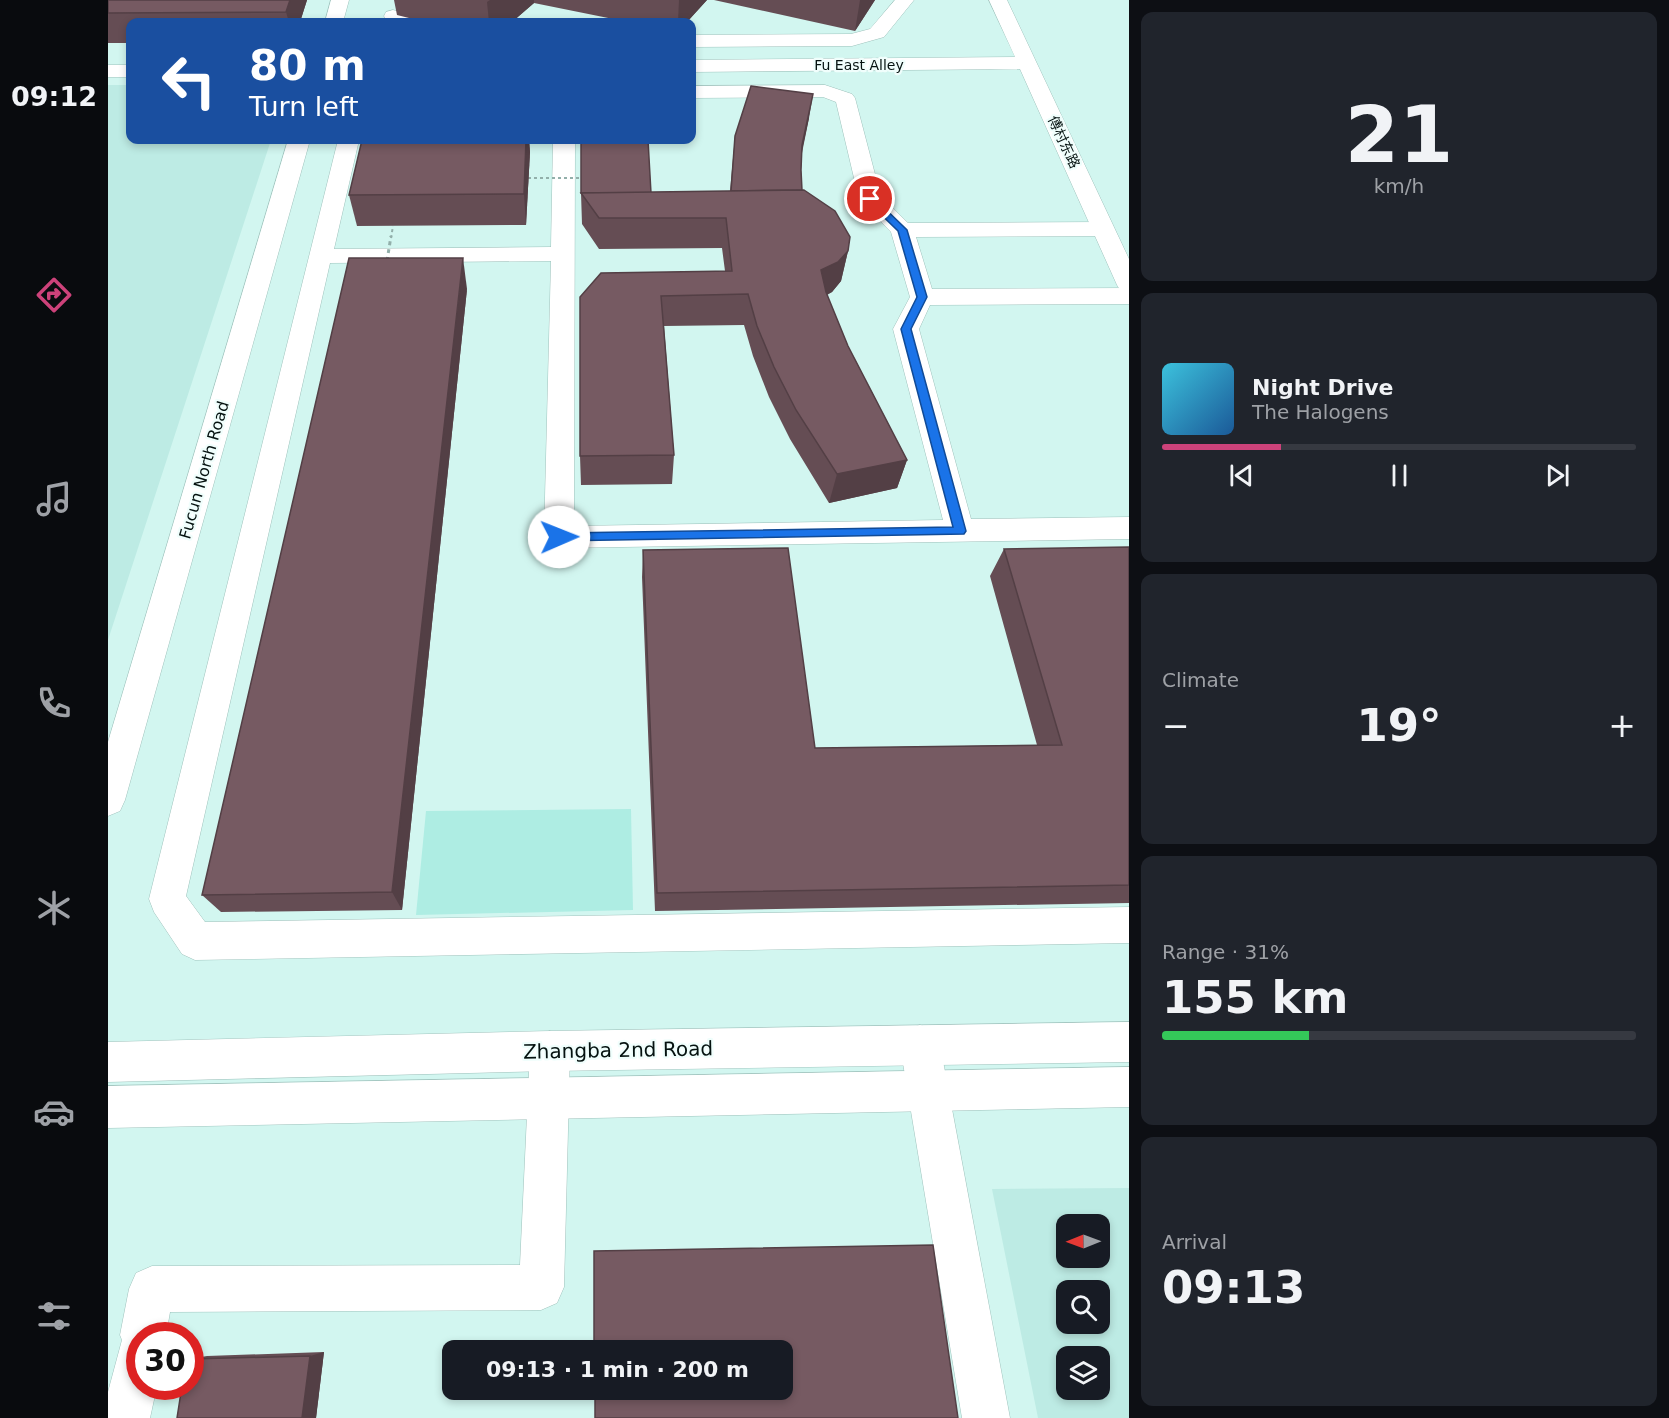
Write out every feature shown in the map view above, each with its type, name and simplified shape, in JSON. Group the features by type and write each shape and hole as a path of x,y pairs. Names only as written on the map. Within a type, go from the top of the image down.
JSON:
{"street":[{"path":"335,18 340,0"},
{"path":"696,41 852,40 877,33 905,0"},
{"name":"傅村东路","path":"998,0 1129,285"},
{"path":"393,16 400,18"},
{"name":"Fu East Alley","path":"696,66 1028,63"},
{"path":"108,71 126,71"},
{"path":"696,92 825,91 845,98 870,199 902,230 922,297 906,329 960,531"},
{"name":"Fucun North Road","path":"108,800 298,144"},
{"path":"347,144 166,900 195,941 1129,925"},
{"path":"564,144 559,537 1129,528"},
{"path":"902,230 1103,229"},
{"path":"320,256 562,254"},
{"path":"922,297 1129,296"},
{"name":"Zhangba 2nd Road","path":"108,1062 550,1051 1129,1042"},
{"path":"920,1045 986,1418"},
{"path":"146,1322 152,1289 541,1287 550,1051"},
{"path":"108,1107 1129,1087"},
{"path":"126,1418 130,1400"}],"path":[{"path":"528,178 582,178"},
{"path":"386,268 393,225"}],"shaded area":[{"path":"108,85 126,85 126,144 270,144 108,640"},
{"path":"1129,1188 1129,1418 1038,1418 992,1189"}],"green space":[{"path":"631,809 633,910 416,915 426,811"}],"building":[{"path":"108,0 290,0 286,12 108,13"},
{"path":"751,86 813,94 802,145 802,190 731,191 735,136"},
{"path":"361,144 526,144 524,194 349,195"},
{"path":"581,144 648,144 651,193 581,193"},
{"path":"804,190 835,211 850,237 848,251 838,262 821,270 826,292 848,346 907,460 837,474 796,410 774,367 757,326 748,294 661,296 674,455 580,456 580,297 601,273 732,271 726,218 599,218 581,193"},
{"path":"349,258 463,258 392,892 202,895"},
{"path":"1129,547 1129,885 657,893 643,550 788,548 815,748 1062,745 1004,549"},
{"path":"933,1245 958,1418 595,1418 595,1400 793,1400 793,1340 594,1340 594,1251"},
{"path":"310,1356 302,1418 177,1418 180,1400 204,1400 204,1359"}],"route":[{"path":"559,537 960,531 906,329 922,297 902,230 870,199"}]}
